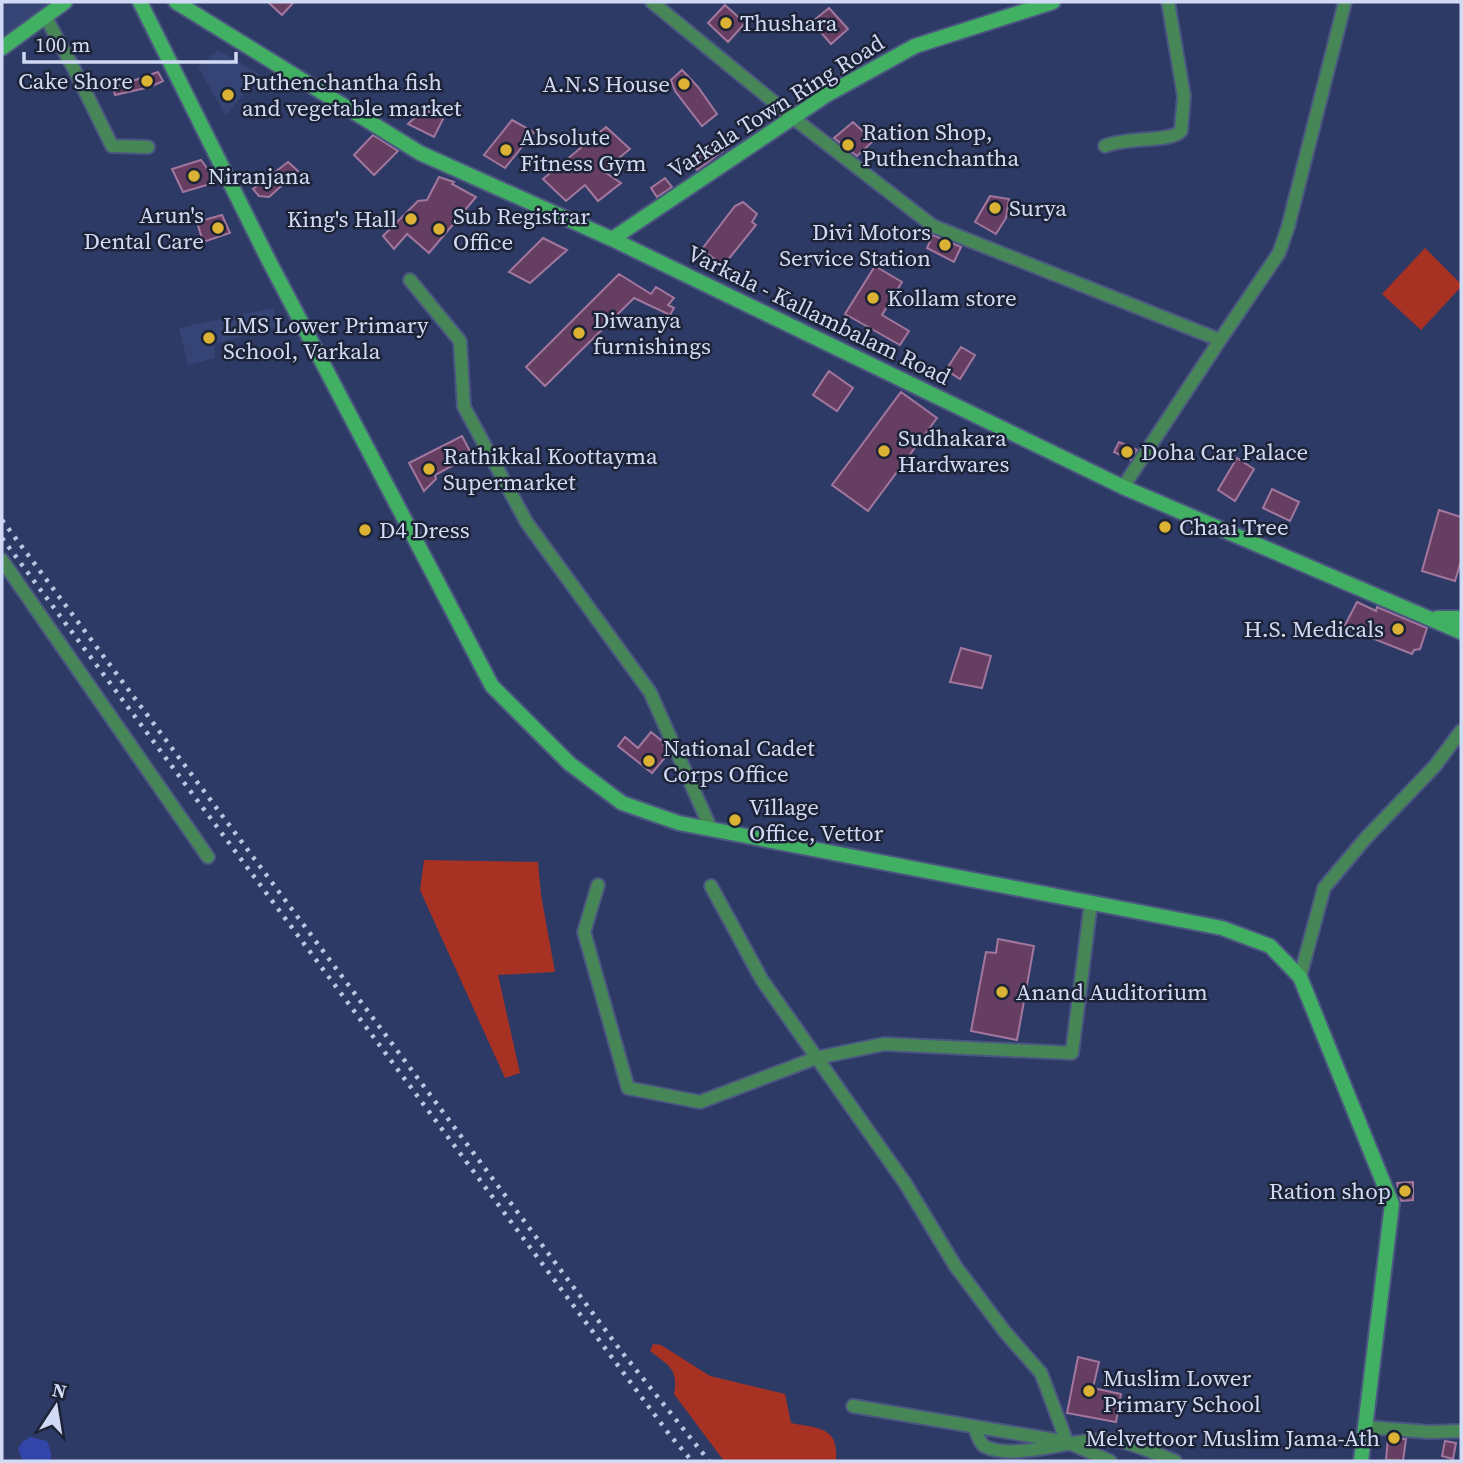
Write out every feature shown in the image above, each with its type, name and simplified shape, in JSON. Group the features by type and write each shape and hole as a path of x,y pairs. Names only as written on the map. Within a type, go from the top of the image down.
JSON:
{"main road":[{"path":"2,48 65,2"},
{"path":"140,2 268,259 492,686 570,764 622,803 680,823 1222,928 1270,946 1300,977 1392,1204 1361,1461"},
{"name":"Varkala - Kallambalam Road","path":"176,2 420,153 612,239 1123,487 1461,632"},
{"name":"Varkala Town Ring Road","path":"612,239 828,94 915,46 1053,2"},
{"path":"1428,618 1461,618"}],"street":[{"path":"652,2 792,117 933,226 1220,340"},
{"path":"1105,146 1124,140 1174,137 1182,129 1183,84 1168,2"},
{"path":"1123,487 1279,253 1288,228 1345,2"},
{"path":"46,18 112,146 148,147"},
{"path":"410,280 460,341 464,407 527,523 650,692 711,829"},
{"path":"2,560 208,856"},
{"path":"1300,977 1324,888 1365,839 1435,766 1461,731"},
{"path":"598,885 584,932 628,1088 700,1102 816,1058 884,1044 1072,1053 1091,902"},
{"path":"711,886 762,981 905,1183 956,1267 1005,1332 1041,1373 1071,1443"},
{"path":"853,1406 1071,1443 1110,1461"},
{"path":"974,1427 981,1444 1004,1455 1023,1457 1071,1443 1117,1440 1175,1461"},
{"path":"1366,1427 1429,1432 1461,1431"}],"shaded area":[{"path":"2,2 53,2 2,38"},
{"name":"Puthenchantha fish and vegetable market","path":"218,50 259,74 226,116 198,67"},
{"path":"1425,248 1461,287 1421,330 1382,294"},
{"name":"LMS Lower Primary School, Varkala","path":"273,308 280,326 214,344 215,358 188,365 179,328"},
{"path":"424,860 538,862 555,972 498,975 520,1073 505,1078 420,890"},
{"path":"653,1344 661,1345 710,1376 785,1394 791,1423 818,1428 830,1435 834,1441 836,1461 724,1461 674,1394 675,1379 671,1368 650,1351"},
{"path":"30,1437 47,1441 51,1461 23,1461 18,1449 22,1442"}],"building":[{"path":"268,2 294,2 282,15"},
{"name":"Thushara","path":"725,5 745,23 728,42 708,23"},
{"path":"829,8 848,29 831,44 812,22"},
{"path":"682,70 717,114 702,126 675,91 671,80"},
{"name":"Cake Shore","path":"158,72 163,81 150,87 115,95 113,88"},
{"path":"424,109 443,119 434,137 408,124"},
{"path":"512,120 534,132 505,168 484,155"},
{"name":"Ration Shop, Puthenchantha","path":"853,122 873,141 857,156 834,138"},
{"path":"606,127 630,149 603,171 621,183 598,201 585,185 566,201 543,179"},
{"path":"373,135 398,151 374,175 354,155"},
{"path":"720,139 727,148 697,170 691,163"},
{"name":"Niranjana","path":"201,160 217,182 183,192 172,169"},
{"path":"288,162 298,171 269,197 259,196 253,189"},
{"path":"439,177 454,182 452,184 476,197 429,253 407,234 394,249 383,236 418,201 427,200"},
{"path":"665,178 672,187 657,197 651,188"},
{"name":"Surya","path":"990,196 1009,199 1006,218 996,234 975,222"},
{"path":"743,202 757,214 752,222 756,225 723,266 702,249 735,206"},
{"name":"Arun's Dental Care","path":"222,215 230,233 203,242 197,222"},
{"name":"Divi Motors Service Station","path":"933,235 961,247 954,262 927,248"},
{"path":"543,238 567,250 530,283 509,272"},
{"name":"Kollam store","path":"875,266 902,282 882,315 909,331 900,345 845,314"},
{"name":"Diwanya furnishings","path":"619,274 651,294 656,287 674,298 668,305 674,308 670,315 634,298 545,386 526,367"},
{"path":"961,347 975,355 960,379 946,370"},
{"path":"829,371 853,388 837,411 813,395"},
{"name":"Sudhakara Hardwares","path":"901,392 937,418 868,511 832,485"},
{"name":"Rathikkal Koottayma Supermarket","path":"462,436 472,455 435,475 436,479 424,491 409,463"},
{"name":"Doha Car Palace","path":"1119,442 1137,450 1131,460 1114,452"},
{"path":"1237,458 1254,469 1235,501 1218,490"},
{"path":"1272,489 1299,502 1290,521 1263,508"},
{"path":"1439,510 1461,517 1461,561 1455,581 1422,571"},
{"name":"H.S. Medicals","path":"1357,602 1376,611 1377,607 1427,628 1420,649 1414,650 1412,654 1344,627"},
{"path":"961,648 991,656 982,688 950,682"},
{"name":"National Cadet Corps Office","path":"651,732 662,741 668,754 652,773 618,746 625,737 638,748"},
{"name":"Anand Auditorium","path":"998,939 1034,946 1017,1040 971,1031 986,952 996,953"},
{"name":"Ration shop","path":"1413,1182 1413,1200 1401,1201 1397,1183"},
{"name":"Muslim Lower Primary School","path":"1078,1357 1099,1362 1093,1388 1121,1394 1116,1422 1067,1413"},
{"path":"1388,1438 1406,1439 1403,1461 1386,1460"},
{"path":"1445,1441 1456,1443 1453,1459 1442,1456"}],"railway":[{"path":"2,520 621,1351 709,1461"},
{"path":"2,538 669,1434 692,1461"}],"place":[{"name":"Thushara","path":"726,23"},
{"name":"Cake Shore","path":"147,81"},
{"name":"A.N.S House","path":"684,84"},
{"name":"Puthenchantha fish and vegetable market","path":"228,95"},
{"name":"Ration Shop, Puthenchantha","path":"848,145"},
{"name":"Absolute Fitness Gym","path":"506,150"},
{"name":"Niranjana","path":"194,176"},
{"name":"Surya","path":"995,208"},
{"name":"King's Hall","path":"411,219"},
{"name":"Arun's Dental Care","path":"218,228"},
{"name":"Sub Registrar Office","path":"439,229"},
{"name":"Divi Motors Service Station","path":"945,245"},
{"name":"Kollam store","path":"873,298"},
{"name":"Diwanya furnishings","path":"579,333"},
{"name":"LMS Lower Primary School, Varkala","path":"209,338"},
{"name":"Sudhakara Hardwares","path":"884,451"},
{"name":"Doha Car Palace","path":"1127,452"},
{"name":"Rathikkal Koottayma Supermarket","path":"429,469"},
{"name":"Chaai Tree","path":"1165,527"},
{"name":"D4 Dress","path":"365,530"},
{"name":"H.S. Medicals","path":"1398,629"},
{"name":"National Cadet Corps Office","path":"649,761"},
{"name":"Village Office, Vettor","path":"735,820"},
{"name":"Anand Auditorium","path":"1002,992"},
{"name":"Ration shop","path":"1405,1191"},
{"name":"Muslim Lower Primary School","path":"1089,1391"},
{"name":"Melvettoor Muslim Jama-Ath","path":"1394,1438"}]}
